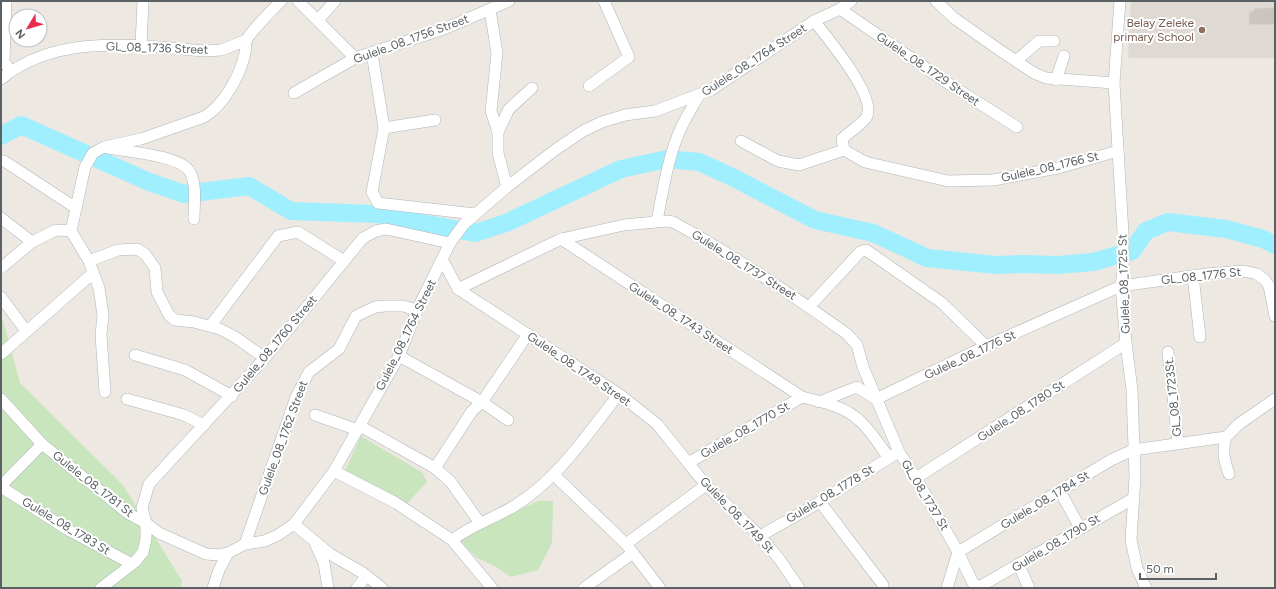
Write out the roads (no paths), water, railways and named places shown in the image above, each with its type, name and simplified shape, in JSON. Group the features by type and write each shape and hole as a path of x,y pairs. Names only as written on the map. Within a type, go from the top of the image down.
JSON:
{"street":[{"path":"6,1 2,61 10,71"},
{"path":"141,46 143,1"},
{"path":"105,392 101,335 103,315 99,288 88,260 71,231 84,179 85,167 93,153 104,147 141,139 204,117 212,112 217,107 236,76 245,53 247,40 281,1"},
{"path":"298,1 355,58"},
{"path":"318,20 335,1"},
{"name":"Gulele_08_1756 Street","path":"294,94 355,58 372,54 444,29 509,1"},
{"path":"588,86 629,57 604,1"},
{"name":"Gulele_08_1764 Street","path":"294,524 334,472 359,428 399,356 418,310 443,261 450,243 464,224 507,187 569,139 602,122 625,116 655,111 699,95 741,71 814,21 840,9 851,1"},
{"path":"936,1 954,18 1034,73 1056,80 1114,83"},
{"name":"Gulele_08_1725 St","path":"1120,1 1114,83 1123,233 1123,271 1121,286 1132,390 1134,498 1131,540 1138,568 1146,588"},
{"name":"Gulele_08_1729 Street","path":"840,9 949,84 1017,127"},
{"path":"490,10 497,53 491,111 498,132 498,152 507,187"},
{"path":"741,141 778,161 799,165 844,150 842,139 866,118 868,110 863,90 850,68 814,21"},
{"name":"GL_08_1736 Street","path":"1,79 10,71 44,56 67,49 114,45 206,51 221,50 247,40"},
{"path":"1016,61 1039,41 1054,41"},
{"path":"372,54 384,128 372,192 378,203 475,214"},
{"path":"1056,80 1064,56"},
{"path":"498,132 509,109 532,88"},
{"path":"657,221 665,183 681,128 699,95"},
{"path":"384,128 435,120"},
{"path":"104,147 169,159 183,165 190,173 194,184 194,219"},
{"name":"Gulele_08_1766 St","path":"844,150 865,162 948,181 994,180 1058,168 1118,152"},
{"path":"4,162 76,208"},
{"path":"1,218 32,242"},
{"name":"Gulele_08_1737 Street","path":"458,289 561,239 624,225 657,221 673,222 713,244 809,307 847,334 857,345 863,367 876,399"},
{"name":"Gulele_08_1760 Street","path":"102,588 132,564 143,552 146,539 146,523 142,508 149,484 232,396 363,238 376,231 386,229 450,243"},
{"path":"1,268 32,242 56,230 71,231"},
{"path":"211,325 278,236 298,232 344,261"},
{"name":"Gulele_08_1743 Street","path":"561,239 802,397 845,410 860,420 894,455"},
{"path":"88,260 118,250 137,249 145,254 155,268 157,292 169,315 175,320 211,325 235,337 265,358"},
{"path":"809,307 860,252 866,250 942,303 986,346"},
{"path":"443,261 458,289"},
{"name":"GL_08_1776 St","path":"1121,286 1193,276 1244,271 1258,274 1269,286 1275,316"},
{"path":"1,354 93,273"},
{"path":"1193,276 1200,337"},
{"name":"Gulele_08_1776 St","path":"876,399 986,346 1121,286"},
{"name":"Gulele_08_1749 Street","path":"458,289 619,394 657,424 688,463"},
{"path":"1,297 26,331"},
{"name":"Gulele_08_1762 Street","path":"245,544 296,397 309,372 339,349 356,316 375,307 390,305 403,306 418,310"},
{"path":"434,468 472,411 482,402 528,334"},
{"name":"Gulele_08_1780 St","path":"916,478 1126,343"},
{"name":"GL_08_1723St.","path":"1168,352 1178,443"},
{"path":"134,355 185,370 232,396"},
{"path":"399,356 482,402 508,420"},
{"path":"819,402 857,387 876,399"},
{"path":"452,540 480,523 516,505 554,475 619,394"},
{"name":"Gulele_08_1770 St","path":"688,463 802,397"},
{"path":"127,398 184,415 204,425"},
{"name":"Gulele_08_1781 St","path":"1,399 42,444 129,514 159,532 206,554 228,554"},
{"name":"GL_08_1737 St","path":"876,399 894,455 916,478 958,552 973,583 979,587"},
{"path":"1229,474 1223,459 1223,447 1226,437 1239,424 1275,399"},
{"path":"315,414 359,428 434,468 450,481 480,523"},
{"name":"Gulele_08_1784 St","path":"958,552 1111,460 1133,450 1226,437"},
{"name":"Gulele_08_1781 St","path":"1,487 42,444"},
{"name":"Gulele_08_1778 St","path":"760,536 820,502 894,455"},
{"name":"Gulele_08_1749 St","path":"688,463 706,485 760,536 780,560 799,588"},
{"path":"334,472 396,502 452,540 492,588"},
{"path":"554,475 629,548 660,588"},
{"path":"584,588 629,548 706,485"},
{"name":"Gulele_08_1783 St","path":"1,487 70,531 132,564"},
{"path":"1060,491 1080,528"},
{"name":"Gulele_08_1790 St","path":"979,587 1134,498"},
{"path":"820,502 883,585"},
{"path":"213,588 219,570 228,554 245,544 265,541 294,524 330,554 366,576 382,588"},
{"path":"314,541 324,563 328,588"},
{"path":"947,588 958,552"},
{"path":"1019,565 1029,588"},
{"path":"357,588 366,576"}],"waterway":[{"path":"1,136 21,125 147,181 184,194 249,186 291,211 376,214 475,233 506,223 621,169 667,159 699,162 732,177 815,220 873,233 927,258 996,265 1058,265 1093,262 1132,251 1146,231 1168,222 1226,229 1263,239 1275,245"}],"place":[{"name":"Belay Zeleke primary School","path":"1202,30"}]}
